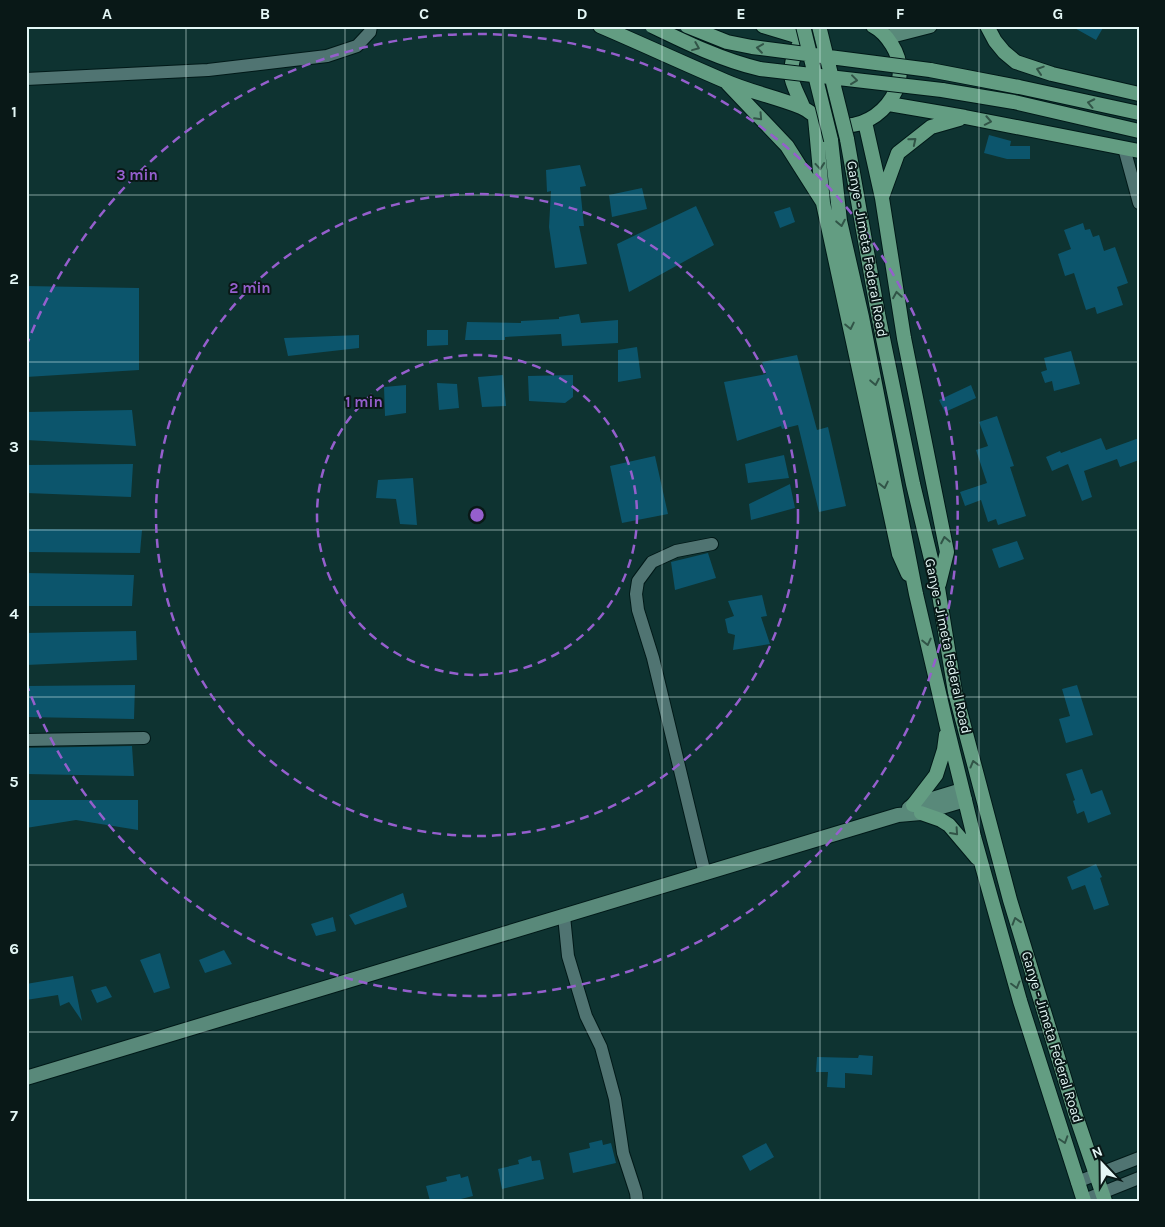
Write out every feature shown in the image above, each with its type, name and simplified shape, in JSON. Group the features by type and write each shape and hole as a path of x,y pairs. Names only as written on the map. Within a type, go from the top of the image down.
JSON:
{"main road":[{"path":"600,26 726,82 803,108 815,118 828,124 843,127 865,122 889,104 898,86 900,72 896,53 887,37 873,26"},
{"path":"652,26 689,44 738,64 942,90 1014,102 1139,131"},
{"path":"687,26 727,42 752,47 930,70 1139,113"},
{"path":"764,26 810,29 794,56 791,76 803,108"},
{"path":"887,37 930,26"},
{"path":"987,26 999,47 1016,62 1052,74 1139,94"},
{"name":"Ganye - Jimeta Federal Road","path":"810,29 847,139 878,314 913,484 938,588 955,692 1010,900 1075,1113 1103,1197"},
{"name":"Ganye - Jimeta Federal Road","path":"810,29 831,140 840,221 862,317 912,564 916,594 947,727 981,863 1020,1001 1084,1200"},
{"path":"726,82 787,146 823,203"},
{"path":"889,104 1139,151"},
{"path":"882,198 898,153 931,126 965,117"},
{"path":"815,118 823,203 899,554 916,594"},
{"path":"865,122 882,198 904,338 947,552 938,588"},
{"path":"917,809 936,775 944,750 947,727"},
{"path":"26,1078 964,795"},
{"path":"917,809 949,825 981,863"}],"street":[{"path":"26,78 208,70 327,56 358,46 370,32 371,26"},
{"path":"1124,148 1139,203"},
{"path":"704,874 658,677 638,610 636,594 638,581 652,562 676,551 712,544"},
{"path":"26,740 144,738"},
{"path":"564,916 568,956 586,1016 601,1047 615,1099 623,1153 637,1201"},
{"path":"1078,1182 1139,1158"},
{"path":"1084,1200 1103,1197 1139,1178"}],"building":[{"path":"1071,26 1104,26 1096,40"},
{"path":"989,135 1011,141 1010,146 1030,146 1030,159 1007,159 984,153"},
{"path":"580,165 586,186 580,187 584,226 579,226 587,264 555,268 549,227 551,191 547,192 546,170"},
{"path":"642,188 647,209 612,217 609,195"},
{"path":"696,206 714,245 629,292 617,244"},
{"path":"790,207 795,222 780,228 774,212"},
{"path":"1083,223 1085,230 1090,229 1093,237 1099,235 1104,251 1115,247 1128,283 1117,287 1123,305 1097,314 1095,307 1086,310 1074,273 1065,276 1058,254 1071,249 1064,230"},
{"path":"26,286 139,288 139,370 26,377"},
{"path":"579,314 581,323 618,320 618,343 562,346 561,334 505,337 505,340 465,340 467,322 521,323 521,321 559,319 559,317"},
{"path":"427,330 448,330 448,345 427,346"},
{"path":"359,335 359,348 288,356 284,338"},
{"path":"637,347 641,378 618,382 618,350"},
{"path":"1071,351 1080,384 1054,391 1052,381 1045,383 1041,372 1047,370 1044,358"},
{"path":"797,355 817,430 828,427 846,506 819,512 798,425 782,429 781,426 737,441 724,382 766,374 762,362"},
{"path":"503,375 506,406 482,407 478,377"},
{"path":"573,375 573,397 565,403 529,401 528,376"},
{"path":"437,383 457,384 459,408 439,410"},
{"path":"406,385 406,413 385,416 384,387"},
{"path":"971,385 976,398 945,412 939,400"},
{"path":"132,410 136,446 26,440 26,412"},
{"path":"997,416 1014,466 1010,467 1026,516 998,525 996,519 988,522 981,500 965,506 960,492 987,483 976,450 988,446 979,422"},
{"path":"1101,438 1106,450 1139,438 1139,460 1120,467 1117,459 1084,471 1092,497 1082,501 1068,464 1052,471 1046,457"},
{"path":"784,455 789,478 748,483 745,464"},
{"path":"655,456 668,514 622,523 610,466"},
{"path":"133,464 131,497 26,493 26,465"},
{"path":"413,478 417,525 400,524 396,499 376,498 378,480"},
{"path":"790,484 795,508 751,520 749,504"},
{"path":"26,529 142,530 140,553 26,552"},
{"path":"1017,541 1024,559 999,568 992,549"},
{"path":"708,553 716,578 675,590 671,562"},
{"path":"26,573 134,575 132,606 26,606"},
{"path":"762,595 767,616 761,617 770,644 733,650 735,635 728,633 725,619 734,616 728,601"},
{"path":"136,631 137,660 26,665 26,633"},
{"path":"135,685 134,719 26,717 26,686"},
{"path":"1077,685 1093,735 1066,743 1059,719 1070,716 1062,689"},
{"path":"132,746 134,776 26,774 26,748"},
{"path":"1082,769 1091,794 1102,790 1111,814 1088,823 1084,811 1077,814 1073,801 1075,800 1066,774"},
{"path":"26,800 138,800 138,830 76,820 26,828"},
{"path":"1096,864 1102,877 1100,878 1109,905 1094,910 1085,885 1072,890 1067,877"},
{"path":"403,893 407,907 355,925 349,915"},
{"path":"333,917 336,931 316,936 311,924"},
{"path":"224,950 232,964 205,973 199,960"},
{"path":"160,953 170,988 154,993 140,960"},
{"path":"73,976 82,1021 69,1002 60,1006 58,995 26,1000 26,984"},
{"path":"106,986 112,997 97,1003 91,990"},
{"path":"859,1055 873,1056 872,1075 845,1073 845,1088 827,1087 828,1072 816,1072 817,1057 858,1058"},
{"path":"602,1140 603,1145 611,1143 616,1163 573,1173 569,1153 590,1148 589,1143"},
{"path":"766,1143 774,1157 750,1171 742,1156"},
{"path":"531,1156 532,1161 540,1160 544,1179 502,1189 498,1169 519,1164 518,1160"},
{"path":"460,1174 461,1178 468,1176 473,1196 453,1201 430,1201 426,1186 447,1181 446,1177"}]}
